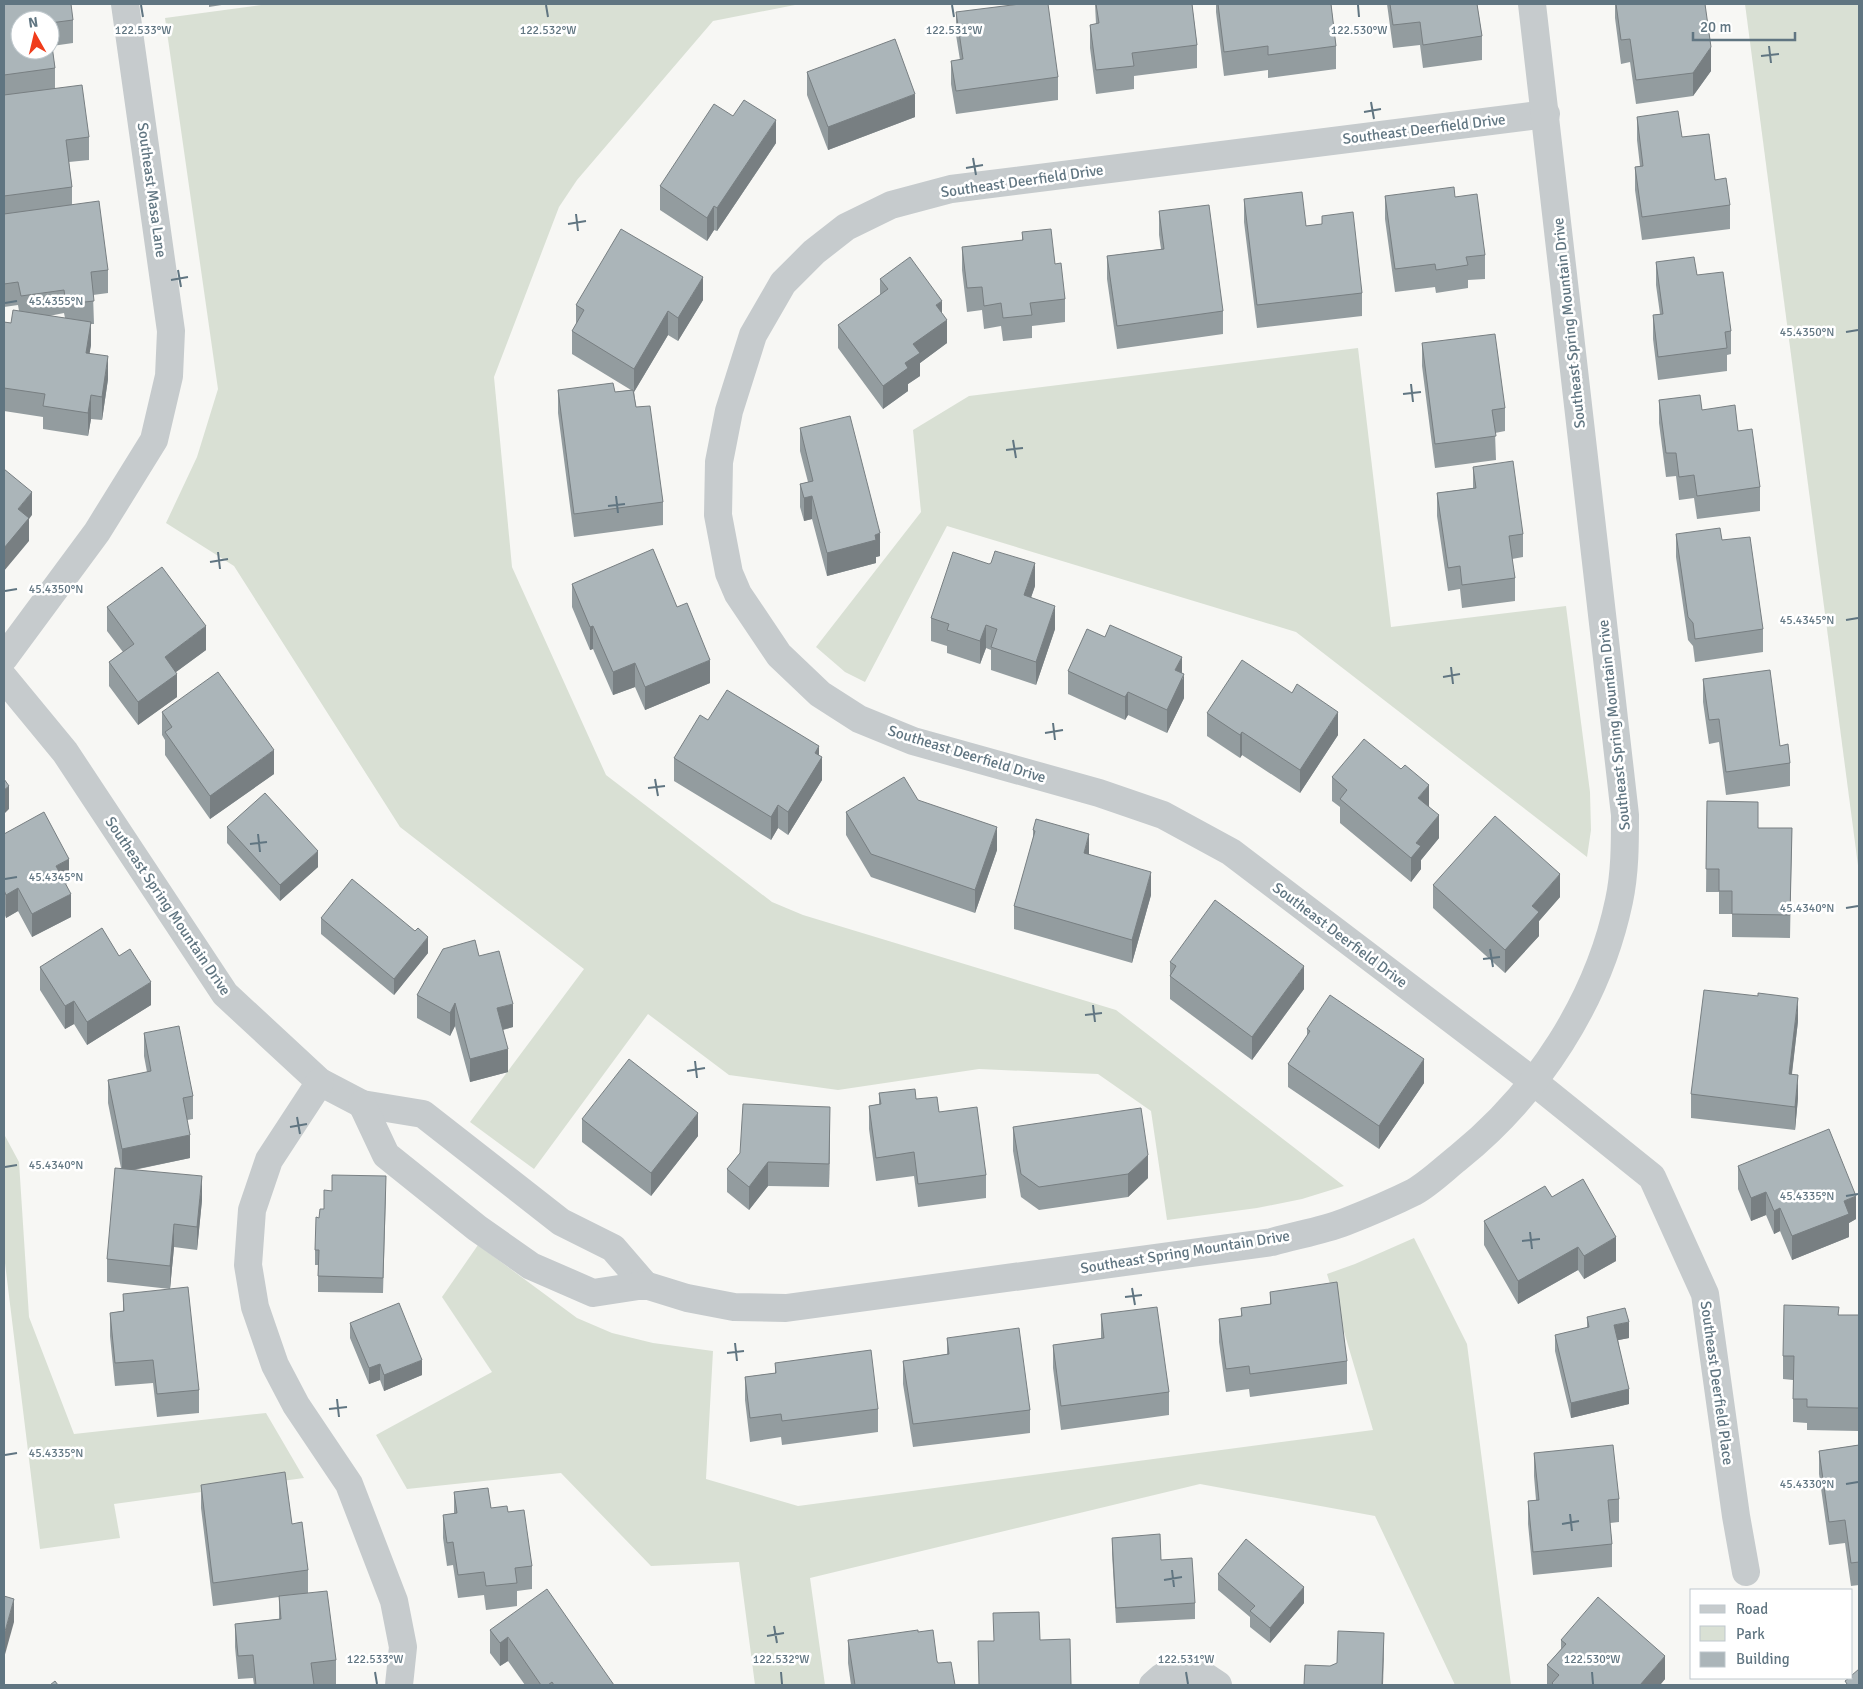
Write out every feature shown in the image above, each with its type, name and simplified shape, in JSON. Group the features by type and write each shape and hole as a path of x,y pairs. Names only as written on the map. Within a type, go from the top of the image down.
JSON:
{"street":[{"name":"Southeast Masa Lane","path":"4,658 97,532 154,440 169,376 171,331 125,4"},
{"name":"Southeast Spring Mountain Drive","path":"362,1104 386,1155 477,1228 531,1266 593,1293 645,1285 687,1298 734,1307 786,1308 1272,1242 1344,1223 1416,1191 1480,1140 1534,1082 1568,1032 1595,979 1606,947 1619,901 1625,859 1625,815 1532,4"},
{"name":"Southeast Deerfield Drive","path":"1534,1082 1223,847 1163,815 1099,793 914,741 859,719 820,694 779,655 738,594 729,572 718,515 719,462 729,411 753,335 783,283 814,252 846,227 891,205 951,189 1546,114"},
{"name":"Southeast Spring Mountain Drive","path":"4,678 65,752 225,994 320,1082 362,1104 423,1114 561,1222 613,1248 645,1285"},
{"path":"320,1082 269,1160 252,1210 248,1265 255,1307 275,1365 296,1405 349,1484 394,1601 403,1646 399,1685"},
{"name":"Southeast Deerfield Place","path":"1534,1082 1652,1177 1705,1294 1736,1516 1746,1572"},
{"path":"1153,1685 1162,1678 1202,1675 1218,1685"}],"green space":[{"path":"268,4 800,4 713,21 577,180 559,207 494,377 512,567 606,775 772,902 803,915 1116,1010 1344,1186 1302,1199 1257,1208 1167,1220 1151,1111 1098,1074 979,1069 838,1090 729,1075 648,1014 534,1169 470,1122 584,969 400,827 234,566 166,523 197,457 218,389 165,18"},
{"path":"1745,4 1859,4 1859,873"},
{"path":"1358,348 1391,627 1566,606 1590,792 1591,830 1587,857 1296,632 947,526 865,682 845,672 816,647 921,512 913,430 969,396"},
{"path":"4,1134 19,1162 29,1317 74,1434 266,1413 304,1478 114,1504 120,1538 40,1549 4,1255"},
{"path":"1414,1238 1467,1344 1511,1685 1455,1685 1375,1516 1200,1484 810,1578 825,1685 755,1685 739,1562 651,1566 561,1473 407,1489 376,1435 492,1372 442,1297 478,1245 577,1318 612,1333 653,1343 713,1351 706,1479 798,1506 1373,1430 1327,1274"}],"building":[{"path":"4,4 71,4 73,20 60,22 60,10 10,10 10,60 54,60 55,68 4,75"},
{"path":"1020,4 1048,4 1058,77 956,91 951,61 963,59 956,12"},
{"path":"1096,4 1192,4 1197,45 1132,53 1134,66 1096,70 1090,25 1099,23"},
{"path":"1218,4 1331,4 1336,46 1268,55 1268,46 1224,52"},
{"path":"1390,4 1477,4 1482,36 1423,45 1420,22 1393,25"},
{"path":"1616,4 1705,4 1711,47 1693,73 1636,80 1630,39 1621,40"},
{"path":"895,39 915,94 828,127 807,72"},
{"path":"82,85 89,137 66,140 72,187 4,196 4,95"},
{"path":"744,100 776,120 717,208 714,206 707,218 660,186 714,104 733,116"},
{"path":"1678,111 1682,137 1709,134 1715,180 1726,178 1730,205 1642,217 1635,167 1643,166 1637,117"},
{"path":"1454,187 1455,197 1477,194 1485,255 1466,257 1468,265 1436,270 1435,264 1395,269 1385,196"},
{"path":"1302,192 1306,226 1322,224 1322,216 1353,212 1362,293 1257,305 1244,199"},
{"path":"99,201 108,270 91,272 94,301 66,304 64,290 21,296 18,282 4,284 4,214"},
{"path":"1209,205 1223,311 1117,326 1107,256 1164,249 1159,211"},
{"path":"621,229 703,277 678,318 668,311 634,369 572,331 584,310 576,305"},
{"path":"1051,229 1055,264 1061,263 1065,299 1030,303 1032,315 1003,318 1001,303 984,306 982,287 967,288 962,247 1023,240 1022,232"},
{"path":"910,257 942,301 936,305 947,320 913,344 920,353 905,363 908,368 883,386 838,325 888,289 880,279"},
{"path":"1694,257 1697,275 1723,272 1731,331 1725,332 1727,348 1658,357 1653,315 1663,314 1656,262"},
{"path":"13,310 91,322 86,353 108,356 102,397 91,395 88,413 43,406 45,394 4,388 4,322 11,323"},
{"path":"1495,334 1505,408 1492,410 1496,436 1435,444 1422,343"},
{"path":"613,383 615,392 633,390 636,407 650,406 663,502 574,514 558,390"},
{"path":"1700,395 1702,410 1735,405 1738,431 1752,429 1760,487 1697,496 1694,475 1679,477 1676,453 1666,453 1659,400"},
{"path":"850,416 880,533 875,535 876,540 827,553 812,496 804,498 800,484 813,481 800,428"},
{"path":"1513,461 1523,534 1509,536 1515,578 1462,585 1460,566 1448,568 1437,493 1476,488 1473,467"},
{"path":"4,469 32,492 18,509 29,518 4,548"},
{"path":"1720,528 1722,540 1750,537 1763,629 1695,639 1693,623 1688,617 1676,534"},
{"path":"653,549 677,607 687,603 710,660 645,687 635,663 613,672 593,626 590,627 572,584"},
{"path":"995,551 1035,563 1024,595 1055,606 1036,662 991,647 997,629 986,625 980,641 947,630 949,624 931,618 953,552 989,564"},
{"path":"162,567 206,626 165,657 177,674 138,702 109,662 134,644 107,607"},
{"path":"1110,625 1182,657 1175,670 1184,674 1167,710 1128,692 1125,697 1068,671 1087,629 1105,637"},
{"path":"1242,660 1292,693 1297,684 1338,712 1300,770 1242,732 1240,735 1207,713"},
{"path":"1770,670 1780,746 1788,744 1790,763 1726,772 1719,719 1709,720 1703,679"},
{"path":"218,672 274,750 210,796 165,732 172,727 162,712"},
{"path":"727,690 819,746 815,753 822,757 788,812 778,805 771,817 674,758 700,715 708,720"},
{"path":"1364,739 1401,769 1405,765 1429,785 1418,798 1439,815 1416,843 1421,846 1411,858 1340,799 1347,790 1332,777"},
{"path":"904,777 918,800 997,827 975,890 871,854 846,812"},
{"path":"4,779 9,786 4,790"},
{"path":"265,793 318,851 280,885 227,827"},
{"path":"1707,801 1758,802 1758,828 1792,828 1790,915 1732,914 1732,891 1719,891 1719,869 1706,869"},
{"path":"44,812 69,859 56,866 71,894 32,914 18,888 6,895 4,890 4,834"},
{"path":"1495,816 1560,874 1532,906 1539,912 1505,950 1433,885"},
{"path":"1036,819 1089,834 1084,853 1151,872 1132,940 1014,906 1035,831 1033,830"},
{"path":"352,879 415,931 418,928 428,937 394,979 321,918"},
{"path":"1215,900 1304,966 1252,1037 1170,976 1176,966 1170,962"},
{"path":"102,928 119,956 130,949 151,982 87,1022 74,1001 65,1006 40,967"},
{"path":"475,940 479,956 499,951 513,1004 497,1008 508,1049 470,1059 455,1003 450,1013 417,995 443,949"},
{"path":"1704,990 1758,996 1758,993 1798,998 1789,1074 1798,1075 1795,1107 1691,1094"},
{"path":"1330,995 1424,1059 1379,1126 1288,1064 1310,1031 1307,1029"},
{"path":"179,1026 193,1096 183,1098 190,1135 122,1149 108,1080 151,1071 144,1033"},
{"path":"629,1059 698,1113 651,1173 582,1119"},
{"path":"915,1089 916,1099 937,1097 939,1112 977,1107 986,1175 918,1184 914,1152 876,1158 869,1106 881,1104 879,1093"},
{"path":"743,1104 830,1107 829,1164 768,1162 749,1187 727,1169 740,1153"},
{"path":"1141,1108 1148,1155 1128,1174 1039,1187 1021,1174 1013,1127"},
{"path":"1829,1129 1856,1196 1844,1201 1849,1214 1792,1236 1780,1208 1774,1211 1766,1192 1751,1198 1738,1166"},
{"path":"115,1168 202,1176 197,1227 174,1224 170,1266 107,1259"},
{"path":"332,1175 386,1176 383,1278 318,1276 319,1250 315,1250 316,1217 319,1218 320,1209 324,1209 324,1190 332,1191"},
{"path":"1583,1179 1616,1237 1584,1256 1578,1247 1518,1281 1484,1221 1545,1186 1552,1197"},
{"path":"1337,1282 1347,1361 1250,1374 1249,1366 1226,1369 1219,1319 1242,1316 1241,1308 1271,1304 1270,1292"},
{"path":"188,1287 199,1390 157,1394 153,1360 115,1363 110,1313 124,1311 123,1294"},
{"path":"399,1303 422,1360 384,1375 380,1364 369,1368 350,1323"},
{"path":"1784,1305 1839,1307 1838,1315 1859,1315 1859,1408 1807,1407 1807,1399 1793,1399 1794,1356 1783,1356"},
{"path":"1157,1307 1169,1392 1061,1406 1053,1345 1104,1338 1101,1314"},
{"path":"1625,1308 1629,1322 1614,1325 1629,1389 1571,1403 1555,1335 1589,1327 1587,1317"},
{"path":"1019,1328 1030,1410 913,1424 903,1361 949,1354 947,1338"},
{"path":"871,1350 878,1409 782,1421 781,1414 750,1418 745,1377 776,1373 775,1363"},
{"path":"1613,1445 1619,1499 1608,1500 1612,1544 1533,1552 1528,1501 1539,1500 1534,1453"},
{"path":"1859,1445 1859,1562 1851,1563 1845,1520 1829,1522 1819,1451"},
{"path":"285,1472 292,1524 302,1522 308,1570 213,1583 201,1485"},
{"path":"488,1488 491,1508 507,1506 508,1512 524,1510 532,1566 515,1568 517,1583 486,1586 484,1572 458,1575 453,1542 447,1543 443,1515 457,1513 454,1492"},
{"path":"1160,1534 1161,1560 1192,1558 1195,1603 1116,1608 1112,1538"},
{"path":"1246,1539 1304,1587 1270,1628 1250,1611 1255,1606 1218,1574"},
{"path":"547,1589 614,1685 554,1685 552,1682 548,1685 541,1685 508,1637 500,1643 490,1630"},
{"path":"327,1591 336,1660 311,1663 314,1685 256,1685 253,1655 238,1656 235,1624 281,1619 279,1596"},
{"path":"4,1596 14,1599 4,1635"},
{"path":"1598,1597 1665,1656 1640,1685 1554,1685 1552,1683 1559,1675 1547,1665 1566,1644 1561,1640"},
{"path":"1039,1612 1040,1640 1070,1639 1071,1685 979,1685 978,1641 994,1641 993,1613"},
{"path":"918,1630 918,1632 933,1630 937,1661 938,1663 951,1662 955,1685 855,1685 848,1640"},
{"path":"1338,1631 1384,1633 1382,1685 1304,1685 1305,1665 1330,1666 1337,1663"},
{"path":"1859,1669 1859,1685 1846,1685 1845,1681 1853,1679 1853,1674"},
{"path":"55,1681 58,1685 50,1685"}]}
